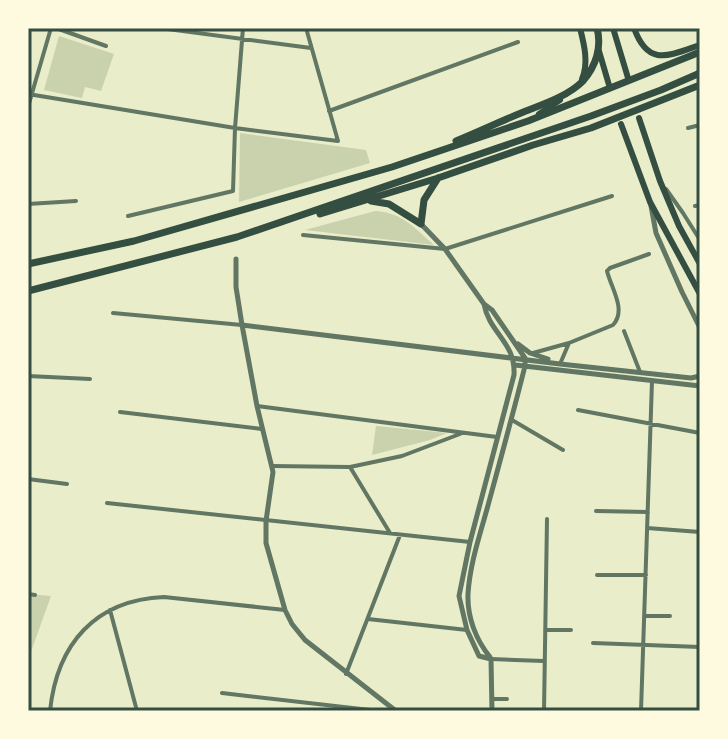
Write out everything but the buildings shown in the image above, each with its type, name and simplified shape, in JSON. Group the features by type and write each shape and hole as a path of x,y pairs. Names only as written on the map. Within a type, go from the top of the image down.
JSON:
{"highway":[{"path":"393,169 576,87 597,57 599,37 595,28"},
{"path":"28,266 134,241 392,167 528,121 700,54"},
{"path":"28,266 234,217 393,169 588,101 700,54"},
{"path":"28,292 237,237 591,116 700,73"},
{"path":"28,292 238,239 438,178 591,128 700,85"},
{"path":"360,202 389,204 421,224 424,200 438,178"}],"main road":[{"path":"528,121 581,84 585,73 580,28"},
{"path":"595,28 609,85"},
{"path":"613,28 628,78"},
{"path":"634,28 639,43 658,57 700,45"},
{"path":"639,118 660,181 679,226 700,264"},
{"path":"621,124 650,202 700,294"}],"street":[{"path":"28,107 54,28 106,46"},
{"path":"160,28 311,48"},
{"path":"128,216 233,191 243,28"},
{"path":"30,94 235,128 338,141 306,28"},
{"path":"329,111 518,42"},
{"path":"688,128 700,125"},
{"path":"660,181 700,240"},
{"path":"303,235 445,249 612,196"},
{"path":"28,204 76,201"},
{"path":"650,202 656,233 700,328"},
{"path":"421,224 445,249 484,304 492,310 525,359 512,420 472,565 468,595 474,630 491,659 492,711"},
{"path":"530,353 569,343 602,330 617,320 620,312 607,271 649,254"},
{"path":"236,259 236,287 242,325 272,466 265,535 285,610 305,640 396,711"},
{"path":"484,304 486,315 507,345 515,365 459,596 467,630 479,656 545,661"},
{"path":"113,313 242,325 640,372 652,377 700,376"},
{"path":"624,331 640,372"},
{"path":"514,340 530,353 560,364"},
{"path":"560,364 569,343"},
{"path":"515,365 652,377 700,386"},
{"path":"28,376 90,379"},
{"path":"641,711 652,377"},
{"path":"257,406 507,438"},
{"path":"578,410 700,433"},
{"path":"120,412 262,429"},
{"path":"512,420 563,450"},
{"path":"272,466 350,467 402,456 462,433"},
{"path":"350,467 391,534"},
{"path":"28,479 67,484"},
{"path":"107,503 478,543"},
{"path":"596,511 648,512"},
{"path":"544,711 547,519"},
{"path":"647,528 700,532"},
{"path":"346,674 400,535"},
{"path":"597,575 646,575"},
{"path":"28,594 35,595"},
{"path":"50,711 56,678 72,643 86,626 127,602 146,597 164,597 285,610"},
{"path":"110,610 137,711"},
{"path":"644,616 670,616"},
{"path":"368,619 474,630"},
{"path":"545,630 571,630"},
{"path":"593,643 700,647"},
{"path":"222,693 379,711"},
{"path":"492,699 507,699"}],"green space":[{"path":"59,36 114,54 101,91 85,87 82,98 44,90"},
{"path":"240,133 366,150 370,163 239,202"},
{"path":"375,211 401,218 434,245 305,230"},
{"path":"376,426 447,433 372,455"},
{"path":"29,594 51,596 28,660 28,597"}]}
